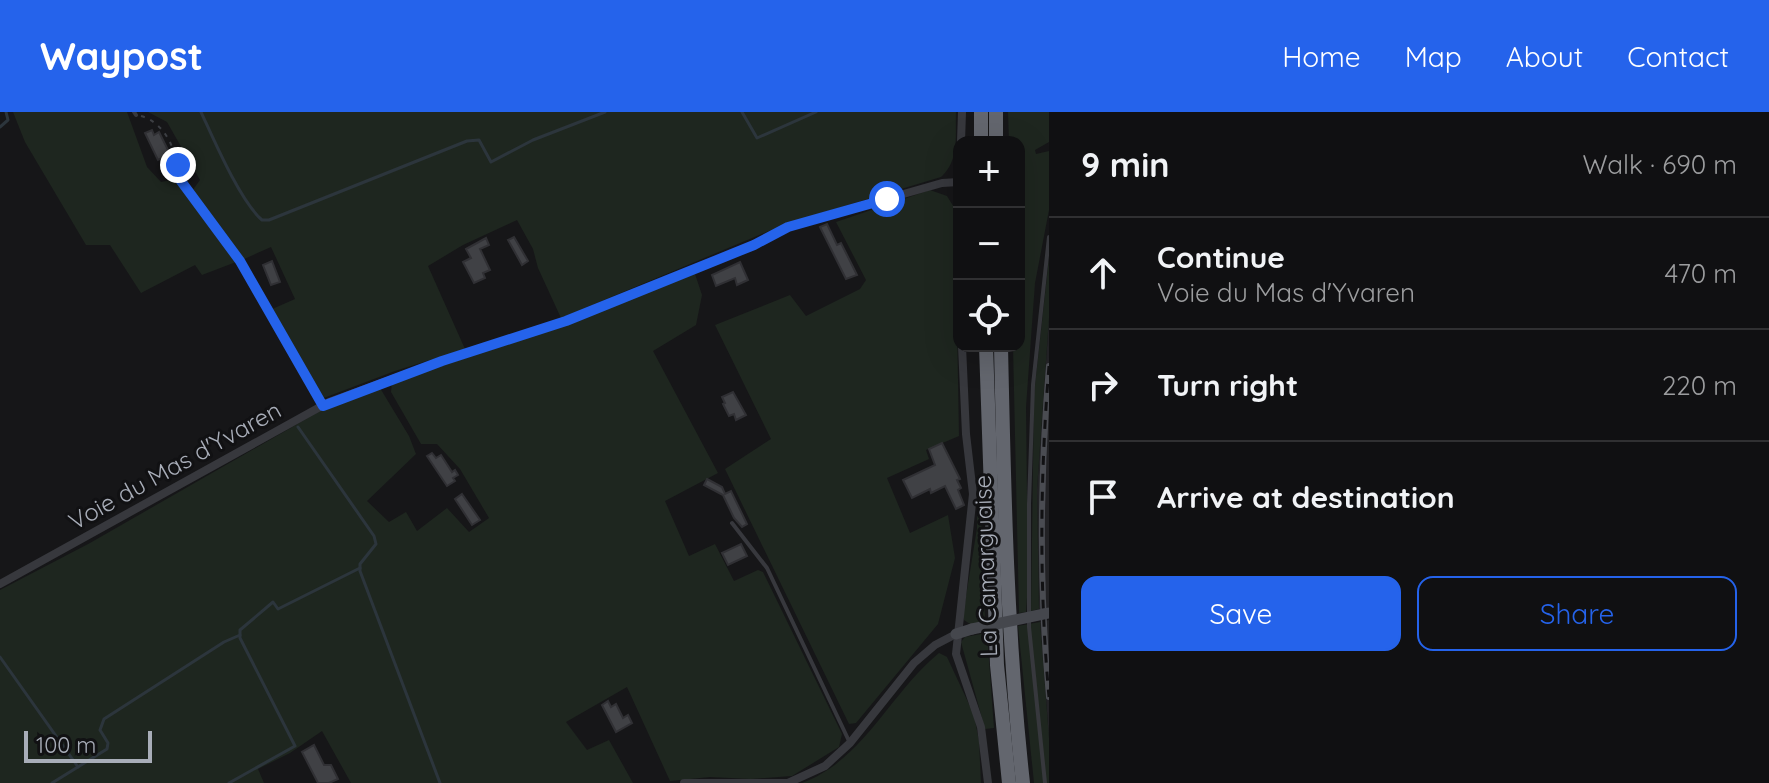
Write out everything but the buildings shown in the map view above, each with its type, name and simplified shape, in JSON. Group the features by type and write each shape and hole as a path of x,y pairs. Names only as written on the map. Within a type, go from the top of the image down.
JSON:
{"highway":[{"path":"981,112 981,136"},
{"path":"996,112 996,136"},
{"name":"La Camarguaise","path":"986,352 997,665 1009,783"},
{"name":"La Camarguaise","path":"1001,352 1007,593 1013,694 1023,783"}],"street":[{"path":"961,136 962,112"},
{"name":"Voie du Mas d'Yvaren","path":"0,584 323,406 442,361 566,321 754,245 788,227 953,182"},
{"path":"962,352 966,434 973,494 956,654 981,727 988,783"},
{"path":"684,783 788,783 825,766 850,743 914,663 935,645 972,629 1049,613"}],"lane":[{"path":"1045,783 1029,627 1029,504 1033,385 1049,237"},
{"path":"732,523 767,568 850,743"}],"path":[{"path":"135,114 159,125 173,150 178,177 240,261 323,406"}],"shaded area":[{"path":"13,112 127,112 147,167 161,182 176,179 236,262 202,275 195,265 141,293 110,245 86,245 25,142"},
{"path":"148,112 956,112 956,136 953,136 953,158 941,177 788,223 561,318 538,268 533,249 517,220 463,245 428,266 465,349 321,399 270,310 295,299 271,247 242,260 192,191 200,180 167,122"},
{"path":"1008,112 1049,112 1049,142 1035,150 1036,154 1049,151 1049,210 1035,283 1026,407 1028,584 1026,612 1019,613 1013,352 1025,352 1025,136 1009,136"},
{"path":"930,190 947,196 953,206 953,352 958,352 959,436 926,450 929,459 887,478 910,533 948,515 955,558 938,624 856,723 849,724 725,469 771,439 715,325 790,295 806,316 860,289 866,280 836,222"},
{"path":"1049,258 1049,318 1037,489 1039,609 1031,611 1034,394"},
{"path":"695,274 702,295 696,325 653,351 718,473 665,501 689,556 715,544 734,581 758,570 763,572 842,734 839,747 792,776 670,781 627,687 566,722 587,750 609,740 633,783 351,783 322,731 290,753 258,769 264,783 0,783 0,590 90,543 327,407 380,388 409,436 416,454 367,501 389,522 406,512 417,531 447,508 469,532 489,518 460,469 437,444 421,444 391,392 392,382 542,333"},
{"path":"1049,318 1049,607 1039,609 1037,489"},
{"path":"981,513 985,621 970,624 963,615 977,514"},
{"path":"1049,620 1049,738 1040,622"},
{"path":"1040,622 1049,738 1049,783 1034,783 1018,626"},
{"path":"987,633 994,728 985,729 961,642 965,637"},
{"path":"939,653 947,657 974,715 981,783 802,783 843,759"}],"waterway":[{"path":"0,127 8,120 6,112"},
{"path":"201,112 236,185 262,220 269,220 467,141 479,140 491,162 533,140 605,112"},
{"path":"742,112 757,138 816,112"},
{"path":"298,427 374,536 376,544 360,564 360,571 440,783"},
{"path":"229,783 295,746 240,638 240,630 273,602 278,609 360,568"},
{"path":"52,783 107,749 108,743 100,730 104,719 224,642 240,635"},
{"path":"0,657 78,767"}],"railway":[{"path":"1049,366 1042,532 1049,697"}],"route":[{"path":"178,165 178,177 240,261 323,406 442,361 566,321 754,245 788,227 887,199"}]}
